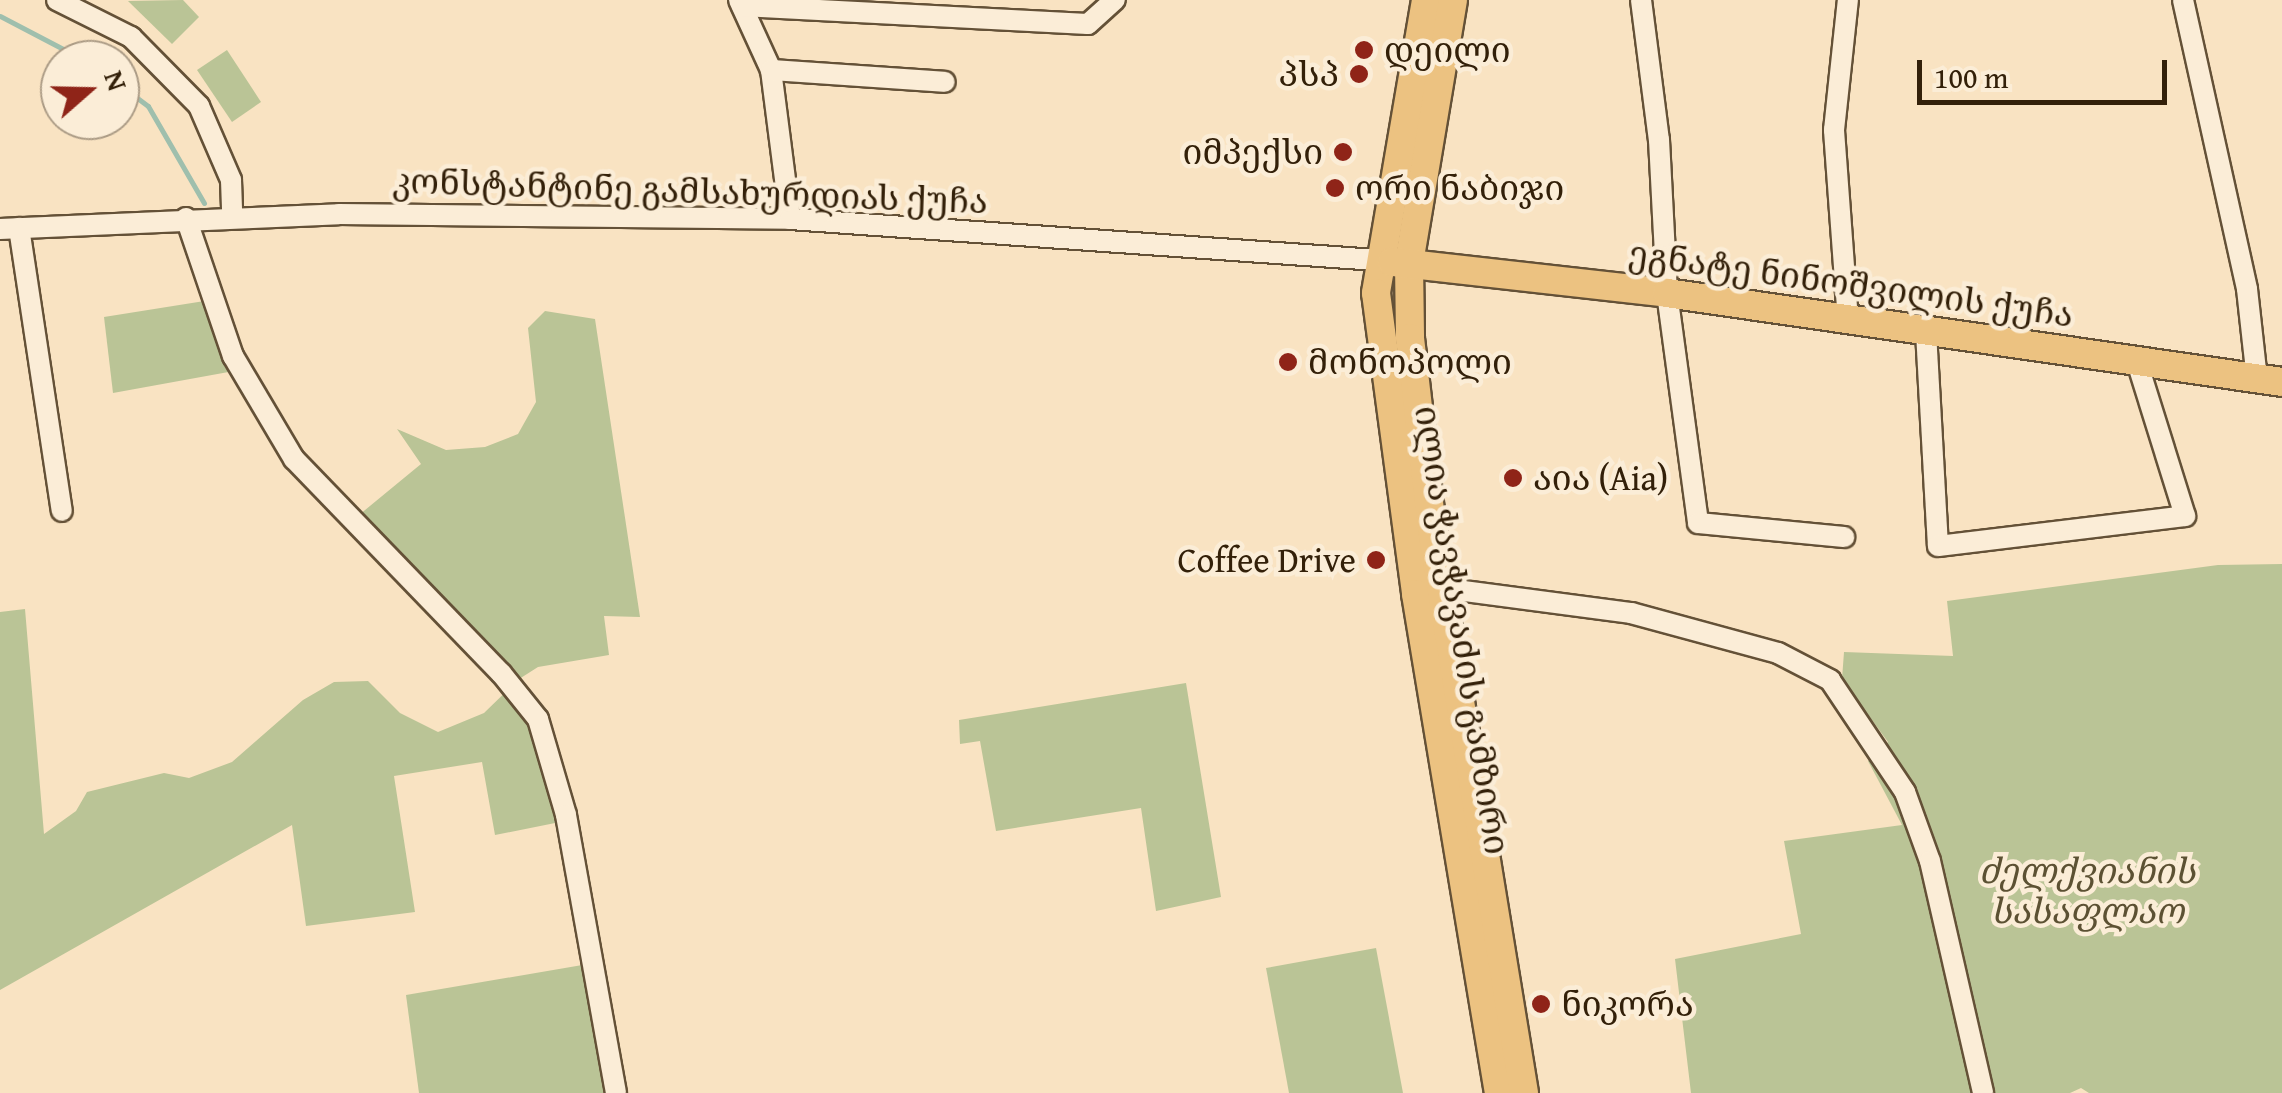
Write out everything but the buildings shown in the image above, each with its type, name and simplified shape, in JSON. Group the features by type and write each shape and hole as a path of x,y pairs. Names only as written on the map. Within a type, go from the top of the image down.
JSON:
{"main road":[{"name":"ილია ჭავჭავაძის გამზირი","path":"1426,0 1378,260 1377,304 1416,594 1498,1093"},
{"name":"ილია ჭავჭავაძის გამზირი","path":"1453,0 1409,264 1412,357 1441,588 1524,1093"},
{"name":"ეგნატე ნინოშვილის ქუჩა","path":"1378,260 1667,292 2138,365 2269,380"}],"street":[{"path":"58,0 130,37 199,106 231,180 232,215"},
{"path":"790,219 772,70 741,3 1088,24 1115,0"},
{"path":"1641,0 1659,140 1667,292 1698,523 1844,537"},
{"path":"1848,0 1834,130 1848,321"},
{"path":"2183,0 2269,380"},
{"path":"772,70 946,82"},
{"name":"კონსტანტინე გამსახურდიას ქუჩა","path":"9,228 232,215 790,219 1378,260"},
{"path":"186,218 233,356 294,459 538,719 566,815 616,1093"},
{"path":"9,228 62,510"},
{"path":"1926,332 1938,546 2186,516 2138,365"},
{"path":"1441,588 1630,613 1778,653 1830,680 1905,792 1930,861 1983,1093"}],"green space":[{"path":"183,0 199,17 172,44 128,1"},
{"path":"227,50 261,102 232,122 197,70"},
{"path":"217,299 245,369 113,393 104,317"},
{"path":"545,311 595,319 640,617 604,616 609,655 538,667 516,681 570,820 495,835 482,762 394,776 415,912 306,926 292,825 0,990 0,612 25,609 44,834 76,811 87,792 164,773 189,778 232,762 303,700 334,682 368,681 400,713 438,732 484,713 516,682 359,515 421,464 397,429 446,450 485,447 518,434 536,402 528,328"},
{"name":"ძელქვიანის სასაფლაო","path":"2282,564 2282,1093 2089,1093 2081,1088 2070,1093 1691,1093 1675,959 1801,934 1784,841 1902,825 1868,761 1888,742 1842,679 1844,652 1953,656 1947,601 2218,565"},
{"path":"1186,683 1221,897 1156,911 1141,808 996,831 980,741 960,744 959,720"},
{"path":"1376,948 1403,1093 1289,1093 1266,968"},
{"path":"594,963 616,1093 419,1093 406,995"}],"waterway":[{"path":"0,16 46,40"},
{"path":"140,100 148,106 204,203"}],"place":[{"name":"დეილი","path":"1364,50"},
{"name":"პსპ","path":"1359,74"},
{"name":"იმპექსი","path":"1343,152"},
{"name":"ორი ნაბიჯი","path":"1335,188"},
{"name":"მონოპოლი","path":"1288,362"},
{"name":"აია (Aia)","path":"1513,478"},
{"name":"Coffee Drive","path":"1376,560"},
{"name":"ნიკორა","path":"1541,1004"}]}
